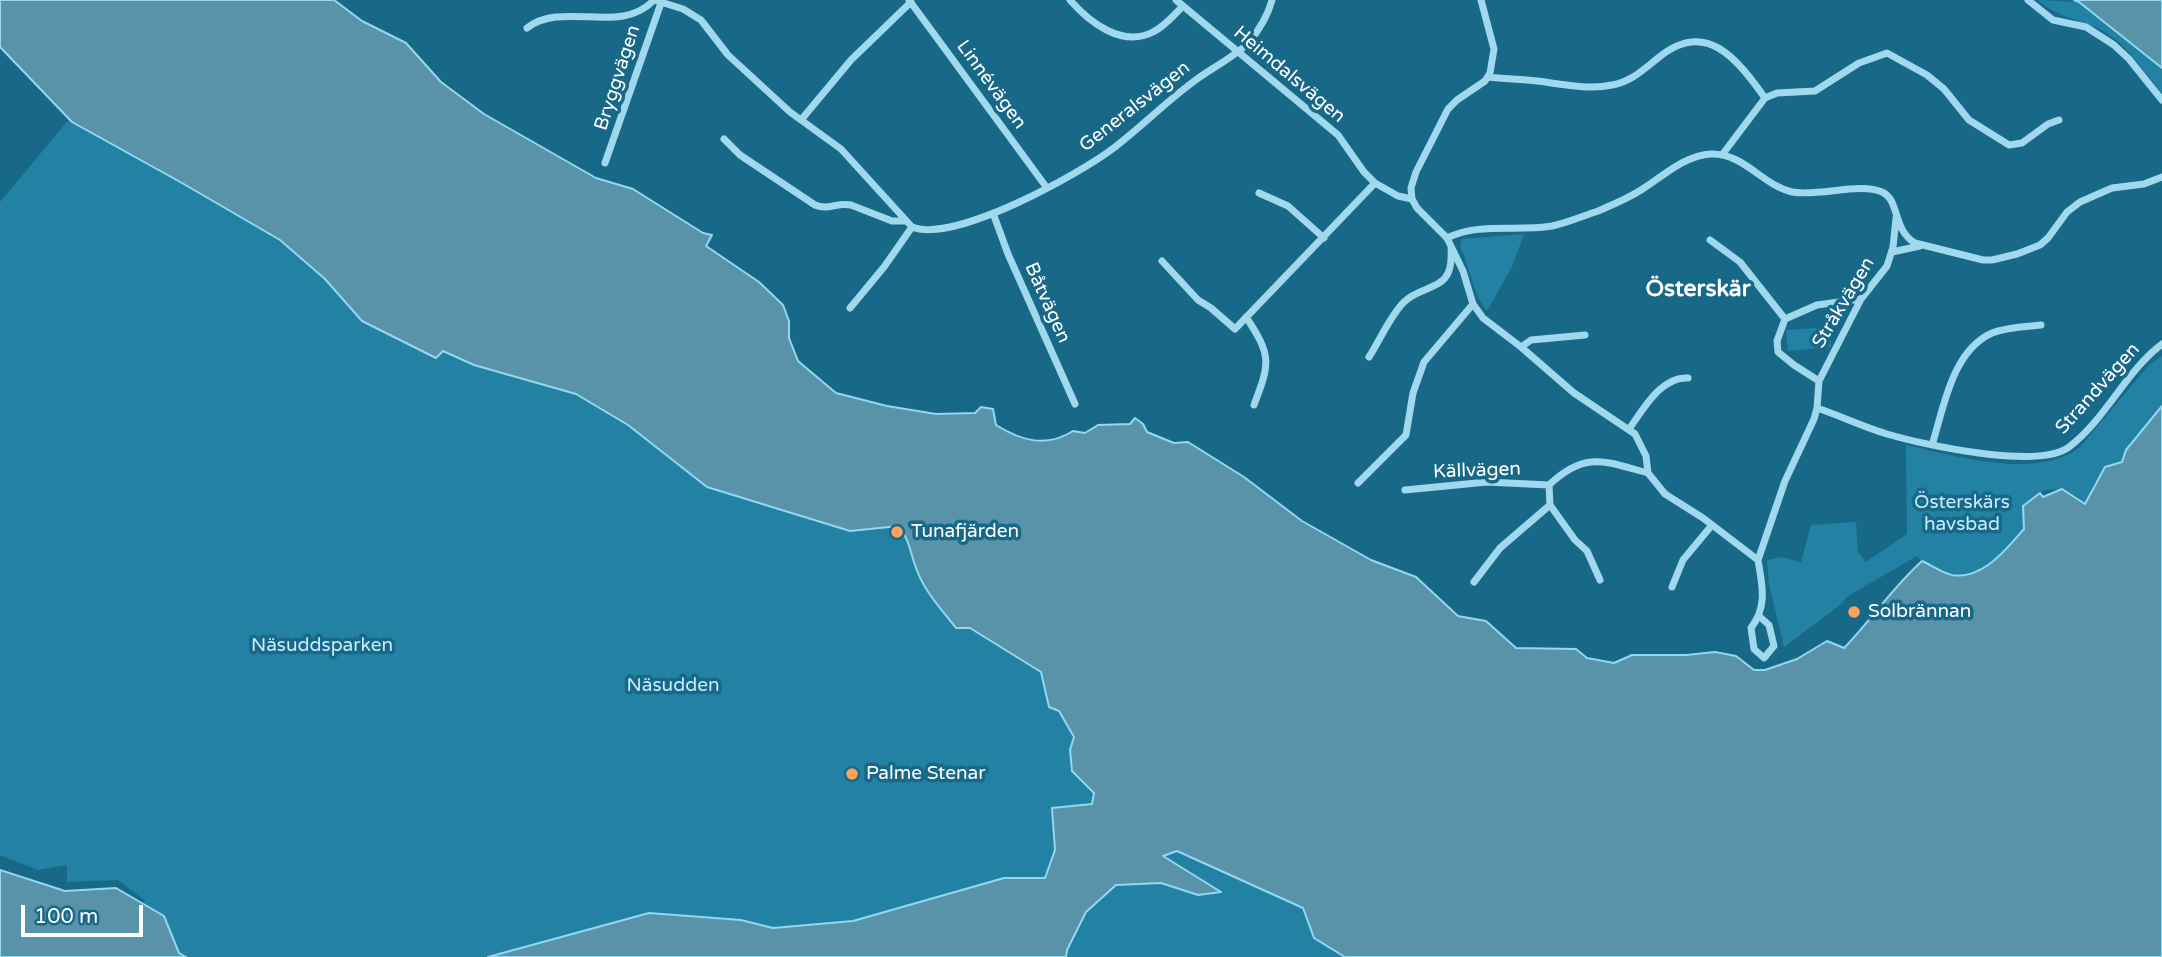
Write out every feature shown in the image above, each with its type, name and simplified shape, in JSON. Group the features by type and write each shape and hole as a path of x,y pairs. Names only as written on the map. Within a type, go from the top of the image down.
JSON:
{"street":[{"path":"1070,0 1090,21 1113,33 1130,37 1153,32 1182,7"},
{"name":"Heimdalsvägen","path":"1175,0 1338,135 1374,183 1398,196 1412,199"},
{"name":"Generalsvägen","path":"724,139 740,155 815,205 829,208 850,205 920,230 951,228 993,213 1046,188 1114,148 1189,84 1248,43 1262,23 1272,0"},
{"path":"1481,0 1494,49 1489,78"},
{"path":"2028,0 2053,20 2086,27 2114,45 2162,100"},
{"path":"587,8 629,13 656,1 683,9 701,20 728,55 801,120 841,149 909,224 850,309"},
{"name":"Bryggvägen","path":"605,163 656,1"},
{"path":"801,120 851,60 910,1"},
{"name":"Linnévägen","path":"910,1 1046,188"},
{"path":"527,28 535,17 567,8"},
{"path":"1760,617 1769,625 1774,646 1764,658 1754,649 1751,628 1760,617 1764,597 1758,560 1712,525 1671,499 1648,473 1643,448 1636,434 1595,409 1483,318 1473,304 1463,271 1449,242 1417,208 1412,199 1411,188 1416,172 1448,109 1489,78 1580,86 1612,85 1636,76 1676,45 1695,41 1718,48 1738,61 1765,98"},
{"path":"1722,155 1765,98 1777,93 1815,91 1860,62 1887,53 1936,82 1969,120 2005,144 2014,146 2022,143 2048,124 2059,120"},
{"path":"1449,242 1469,230 1550,226 1565,222 1626,199 1685,162 1703,155 1722,155 1748,166 1790,191 1880,191 1895,207 1896,218 1905,235 1920,245"},
{"path":"1892,252 1920,245 1992,260 2017,254 2048,238 2067,212 2087,198 2112,188 2144,184 2162,177"},
{"path":"1162,261 1198,300 1235,329 1374,183"},
{"path":"1259,193 1288,206 1324,238"},
{"name":"Båtvägen","path":"993,213 1075,404"},
{"name":"Stråkvägen","path":"1758,560 1785,481 1817,408 1819,381 1861,299 1882,273 1892,252 1896,218"},
{"path":"1710,240 1741,262 1785,319"},
{"path":"1369,357 1406,300 1434,288 1441,282 1452,261 1449,242"},
{"path":"1819,381 1778,352 1777,341 1785,319 1818,305 1861,299"},
{"path":"1358,483 1406,435 1413,393 1424,362 1473,304"},
{"path":"1246,317 1260,338 1267,357 1266,373 1254,405"},
{"path":"1932,445 1957,369 1974,345 1993,332 2041,325"},
{"path":"1521,347 1531,340 1585,335"},
{"name":"Strandvägen","path":"1817,408 1885,433 1932,445 2031,457 2056,454 2069,447 2084,433 2146,358 2162,344"},
{"path":"1629,429 1666,384 1675,379 1688,378"},
{"name":"Källvägen","path":"1405,490 1487,482 1549,485 1579,466 1599,460 1648,473"},
{"name":"Källvägen","path":"1549,485 1550,505"},
{"path":"1475,582 1500,548 1550,505 1569,533 1587,551 1600,580"},
{"path":"1672,587 1683,560 1712,525"}],"green space":[{"path":"2038,0 2079,2 2162,68 2162,93 2134,58 2106,32 2056,13"},
{"name":"Näsudden","path":"71,117 280,240 325,279 362,321 426,353 481,246 1732,957 70,957 145,901 118,880 67,882 67,865 38,870 0,855 0,202"},
{"path":"1524,234 1512,267 1487,311 1478,296 1460,246 1462,239"},
{"path":"1830,327 1831,347 1788,351 1786,330"},
{"name":"Österskärs havsbad","path":"2162,356 2162,409 2126,450 2122,462 2095,482 2085,504 2053,489 2039,493 2023,506 2024,529 1988,564 1966,574 1954,574 1932,566 1917,556 1848,596 1784,647 1769,584 1767,560 1781,557 1801,562 1811,525 1856,522 1858,552 1866,562 1907,534 1906,445 1994,463 2040,463 2061,458 2079,448 2149,365"}],"shaded area":[{"path":"0,0 334,0 362,21 406,43 441,82 484,114 596,178 633,189 703,233 712,235 706,246 759,282 783,305 789,321 789,338 798,361 836,393 887,406 936,414 975,413 981,407 993,409 996,425 1015,435 1044,441 1073,431 1085,433 1098,425 1130,424 1135,418 1143,424 1147,432 1174,443 1188,442 1244,477 1302,521 1371,560 1416,577 1458,616 1486,621 1516,648 1576,649 1587,658 1614,663 1632,655 1715,652 1736,656 1754,670 1765,670 1797,659 1827,641 1844,648 1922,561 1952,575 1974,573 1993,561 2024,529 2023,506 2040,493 2043,497 2062,489 2085,504 2105,467 2122,462 2126,450 2162,406 2162,957 1345,957 1314,938 1303,908 1177,851 1163,856 1221,892 1198,895 1161,883 1116,885 1086,912 1066,957 488,957 649,913 741,920 773,928 853,921 1004,878 1045,878 1055,850 1052,808 1092,804 1094,793 1072,771 1070,750 1074,737 1059,711 1049,707 1041,672 970,628 956,628 921,580 906,537 899,526 850,531 707,487 628,425 576,394 474,365 443,351 436,358 362,321 325,279 280,240 72,122 0,47"},
{"path":"2074,0 2162,0 2162,68 2079,2"},
{"path":"0,870 65,891 116,888 164,916 179,953 186,957 0,957"}],"place":[{"name":"Tunafjärden","path":"897,532"},
{"name":"Solbrännan","path":"1854,612"},
{"name":"Palme Stenar","path":"852,774"}],"district":[{"name":"Österskär","path":"1698,290"}],"park label":[{"name":"Näsuddsparken","path":"322,646"}]}
